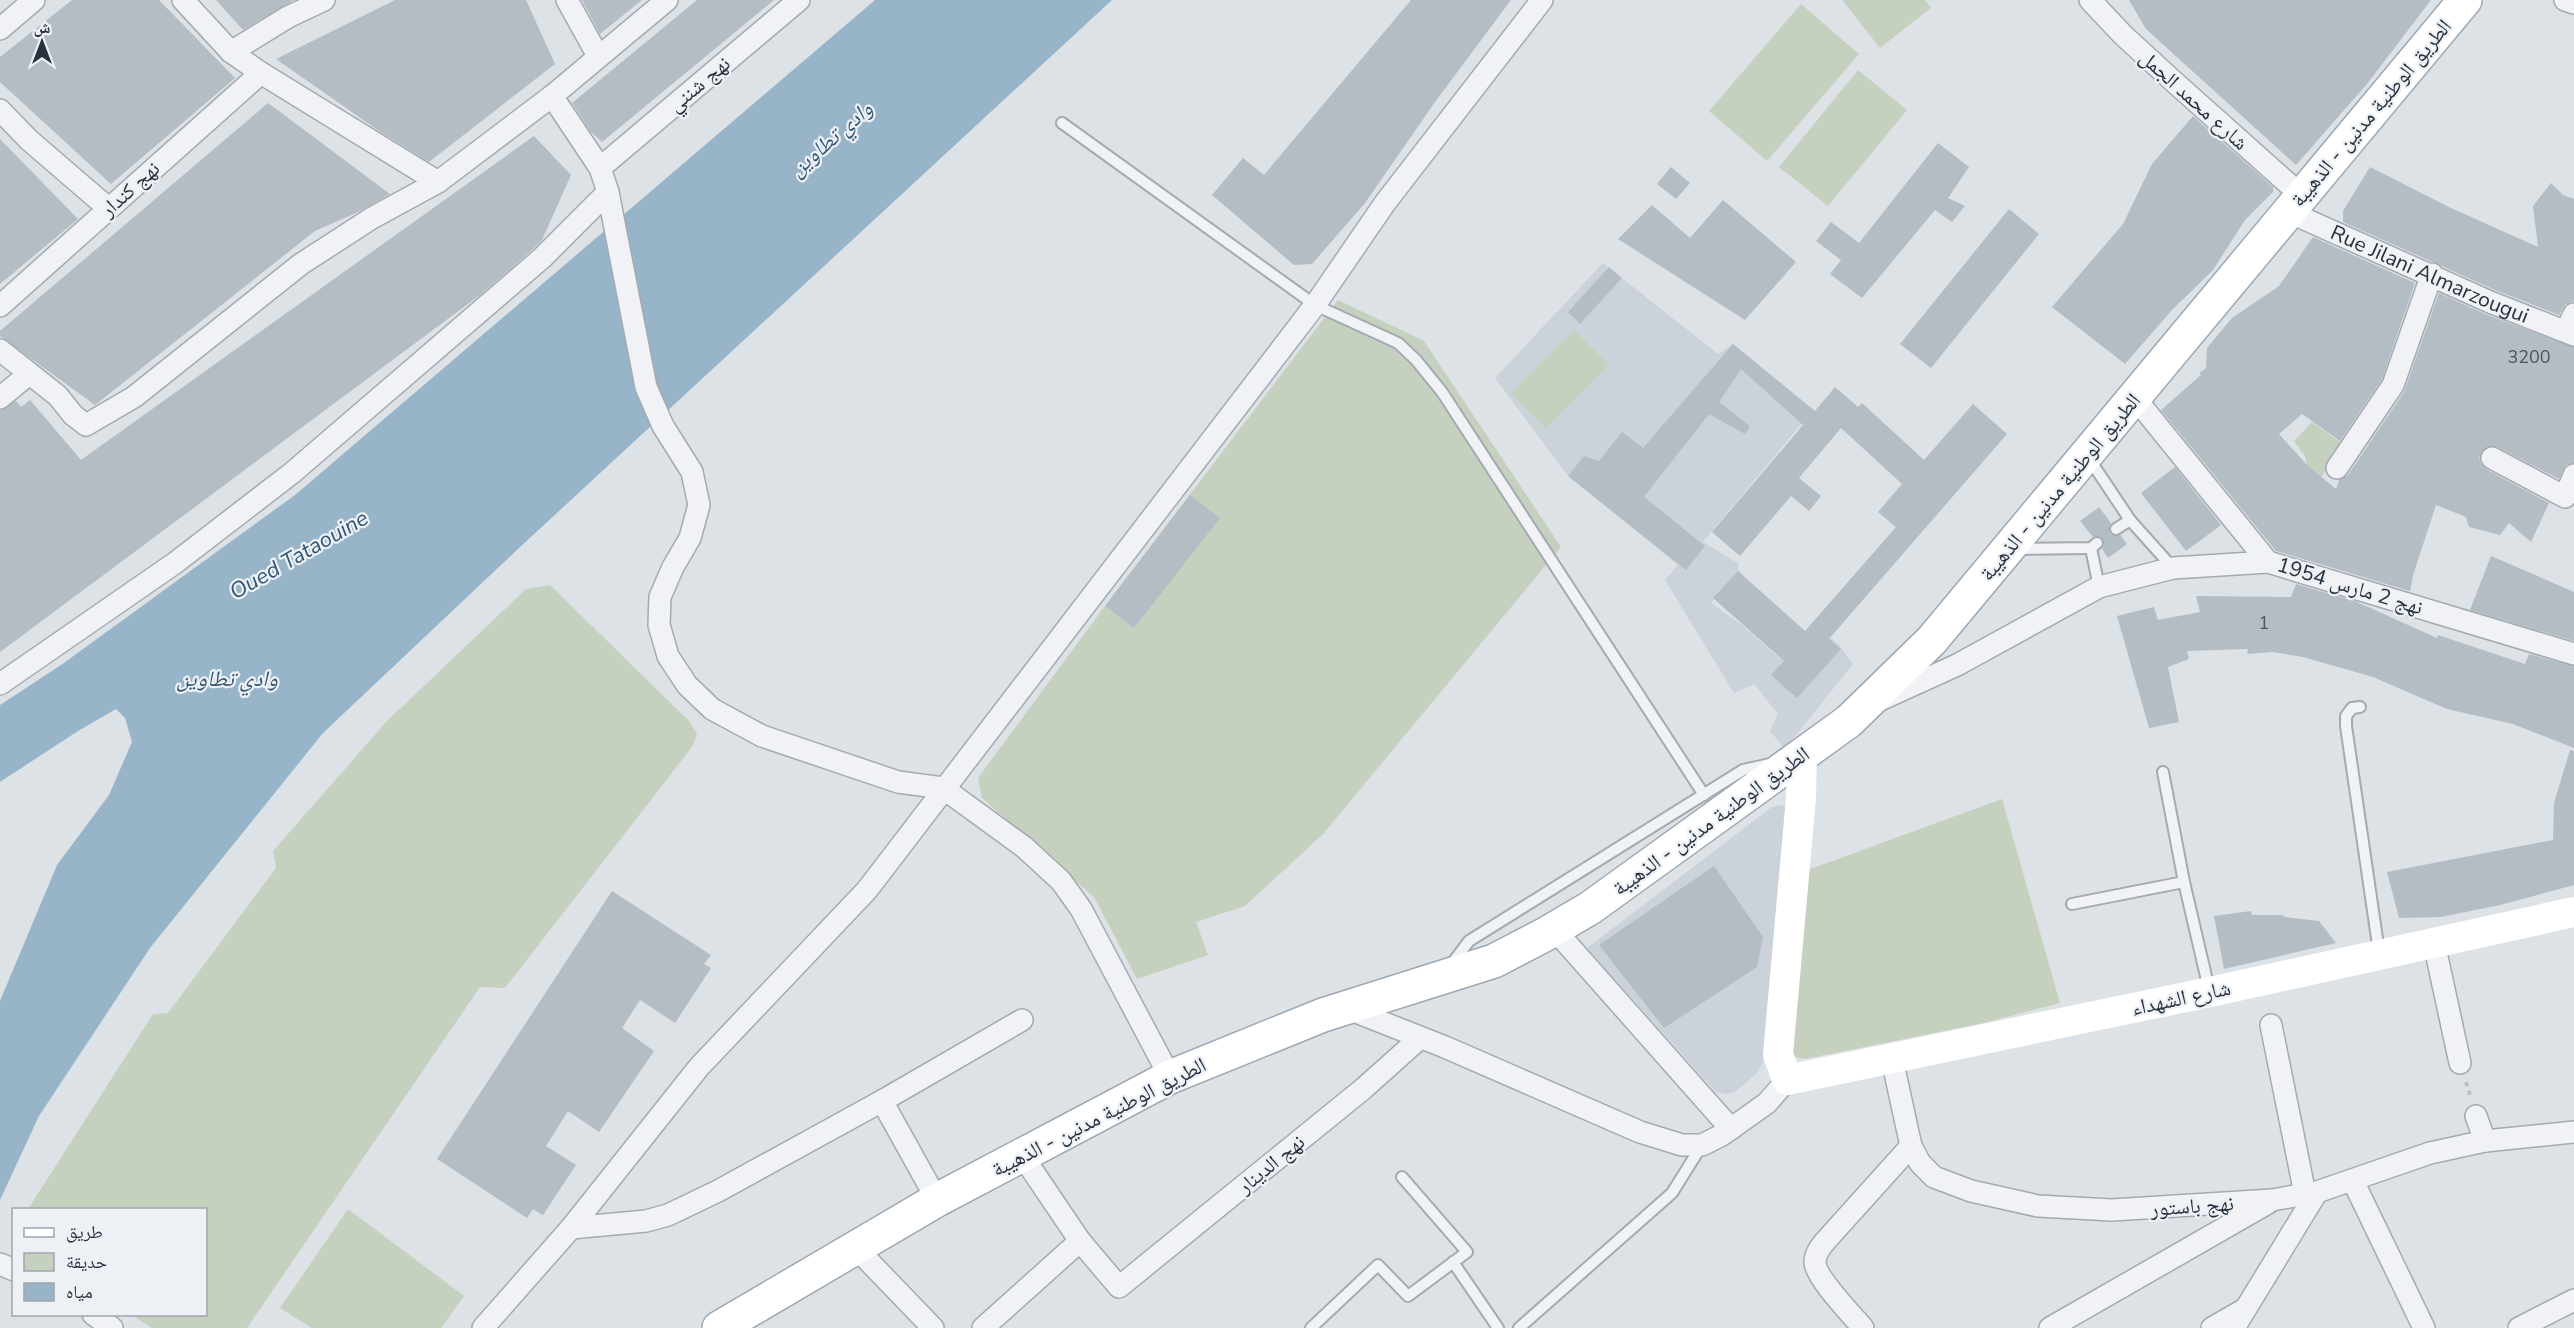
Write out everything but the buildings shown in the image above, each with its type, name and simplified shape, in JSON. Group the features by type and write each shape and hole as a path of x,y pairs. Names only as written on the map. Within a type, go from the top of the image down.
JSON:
{"main road":[{"name":"الطريق الوطنية مدنين - الذهيبة","path":"719,1328 937,1200 1170,1077 1346,1008 1494,961 1590,908 1802,756 1864,707 1932,640 2088,456 2465,0"},
{"path":"1787,1080 1778,1054 1801,798 1802,756"},
{"name":"شارع الشهداء","path":"1787,1080 2210,993 2574,912"}],"street":[{"path":"0,30 34,0"},
{"path":"183,0 231,52 261,73 438,182"},
{"path":"231,52 288,17 324,0"},
{"path":"567,0 598,56"},
{"path":"0,350 58,396 73,415 86,425 134,397 301,264 372,218 438,182 552,96 667,0"},
{"name":"نهج شنني","path":"600,168 799,0"},
{"path":"483,1328 571,1228 699,1067 867,890 1315,306 1385,203 1542,0"},
{"name":"شارع محمد الجمل","path":"2090,0 2295,204"},
{"path":"2565,0 2574,3"},
{"name":"نهج كندار","path":"0,306 261,73"},
{"path":"552,96 600,168 608,192 646,387 663,426 692,472 699,505 690,538 673,567 660,597 659,625 668,656 687,684 712,709 762,736 898,782 943,788 1024,847 1061,881 1081,909 1170,1077"},
{"path":"0,110 30,140 108,208"},
{"path":"0,684 175,563 292,473 542,258 608,192"},
{"name":"Rue Jilani Almarzougui","path":"2295,204 2490,302 2571,327"},
{"path":"2337,468 2393,385 2432,274"},
{"path":"0,398 29,374"},
{"path":"2135,398 2268,561"},
{"path":"2492,458 2565,497 2574,476"},
{"name":"نهج 2 مارس 1954","path":"1864,707 1957,665 2099,587 2173,568 2268,561 2574,654"},
{"path":"1554,929 1731,1129"},
{"path":"2434,943 2460,1063"},
{"path":"1346,1008 1640,1132 1682,1145 1702,1145 1731,1129 1767,1103 1787,1080"},
{"path":"571,1228 646,1221 668,1215 718,1191 882,1101 1022,1020"},
{"path":"2234,1328 2311,1193 2271,1025"},
{"name":"نهج الدينار","path":"1080,1240 1119,1287 1350,1100 1420,1038"},
{"name":"نهج باستور","path":"1892,1059 1911,1146 1920,1163 1934,1178 1950,1185 2038,1206 2112,1210 2272,1200 2311,1193 2352,1181 2430,1153 2485,1141 2574,1132"},
{"path":"882,1101 937,1200"},
{"path":"2476,1116 2485,1141"},
{"path":"1863,1328 1821,1276 1815,1260 1818,1251 1829,1237 1911,1146"},
{"path":"983,1328 1080,1240 1022,1155"},
{"path":"2352,1181 2424,1328"},
{"path":"2050,1328 2272,1200"},
{"path":"855,1247 933,1328"},
{"path":"2519,1328 2574,1300"},
{"path":"2212,1328 2246,1308"},
{"path":"96,1316 112,1328"}],"lane":[{"path":"1062,123 1315,306 1398,343 1416,360 1442,392 1704,795"},
{"path":"2088,456 2130,520 2173,568"},
{"path":"2116,529 2130,520"},
{"path":"2009,549 2094,546 2099,587"},
{"path":"2360,707 2352,708 2346,716 2346,726 2379,955"},
{"path":"1440,979 1469,941 1743,770 1802,756"},
{"path":"2163,772 2184,882 2210,993"},
{"path":"2072,904 2184,882"},
{"path":"1519,1328 1672,1193 1702,1145"},
{"path":"1311,1328 1378,1265 1408,1296 1467,1252 1402,1177"},
{"path":"1453,1262 1498,1328"}],"path":[{"path":"2460,1063 2476,1116"}],"shaded area":[{"path":"1603,263 1718,354 1733,344 1813,410 1703,542 1739,564 1738,571 1711,603 1743,626 1783,661 1815,626 1838,644 1853,664 1785,749 1770,731 1778,714 1754,684 1734,693 1665,580 1678,565 1568,476 1495,378"},
{"path":"1782,805 1787,808 1792,818 1763,1063 1757,1073 1735,1092 1727,1094 1716,1092 1587,948 1772,807"}],"green space":[{"path":"1842,0 1925,0 1931,8 1880,48"},
{"path":"1801,4 1859,54 1767,161 1709,111"},
{"path":"1858,70 1907,110 1828,206 1779,167"},
{"path":"1338,300 1424,341 1561,547 1323,834 1245,906 1196,922 1208,955 1137,979 1094,897 982,798 978,778 1105,606"},
{"path":"1574,330 1609,365 1546,428 1511,393"},
{"path":"2312,422 2344,445 2321,477 2307,466 2305,456 2294,441"},
{"path":"550,585 689,721 697,734 692,747 505,988 480,987 247,1328 152,1328 134,1316 207,1316 207,1208 29,1208 153,1014 168,1013 276,868 273,851 387,721 526,589"},
{"path":"2002,799 2060,1003 1979,1024 1805,1059 1794,1057 1790,1045 1805,871"},
{"path":"348,1209 464,1296 441,1328 312,1328 280,1308"}],"water":[{"name":"وادي تطاوين","path":"875,0 1112,0 519,548 323,733 150,948 39,1116 0,1200 0,1001 57,865 109,795 132,742 125,718 116,709 0,782 0,705 61,665 295,495"}],"water label":[{"name":"Oued Tataouine","path":"299,555"}]}
